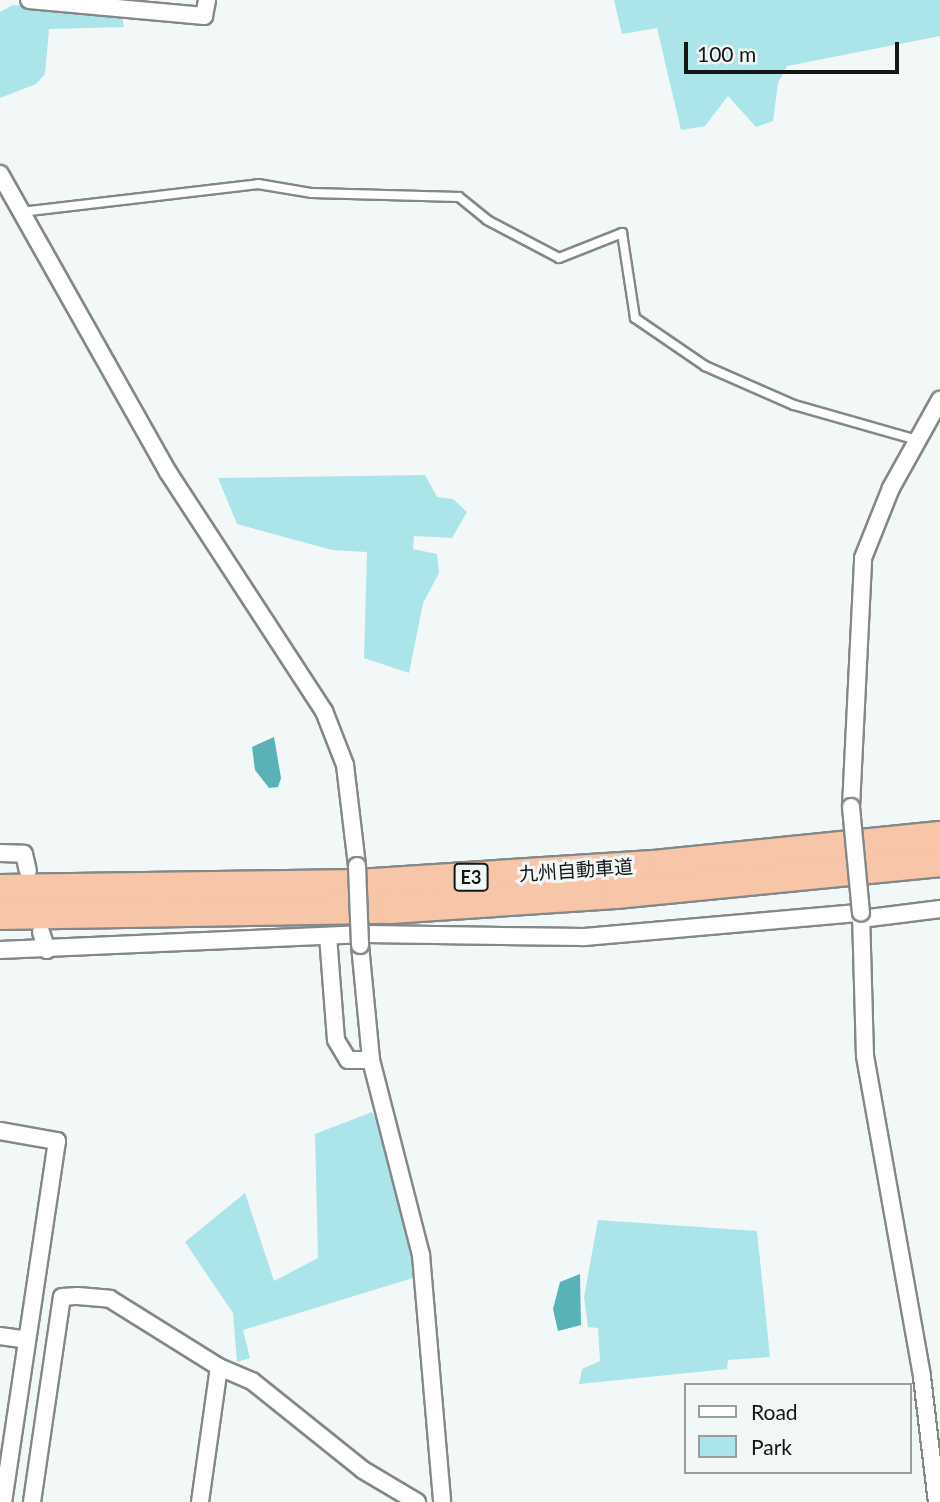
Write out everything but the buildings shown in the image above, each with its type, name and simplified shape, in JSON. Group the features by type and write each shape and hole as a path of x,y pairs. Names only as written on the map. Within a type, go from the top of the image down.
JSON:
{"highway":[{"name":"九州自動車道","path":"0,889 358,884 664,864 940,836"},
{"name":"九州自動車道","path":"0,915 390,909 616,894 940,862"}],"street":[{"path":"29,0 204,16 207,0"},
{"path":"0,174 18,212 168,472 324,711 345,765 357,866 360,944 371,1060 421,1255 442,1502"},
{"path":"937,1502 922,1377 865,1056 861,916 851,807 863,558 917,440 940,400"},
{"path":"0,853 24,854 28,871"},
{"path":"0,950 328,936 584,937 940,909"},
{"path":"41,932 47,950"},
{"path":"328,936 336,1040 348,1060 371,1060"},
{"path":"0,1131 57,1140 3,1502"},
{"path":"32,1502 62,1297 110,1299 219,1367 271,1393 363,1470 417,1502"},
{"path":"0,1336 27,1340"},
{"path":"200,1502 219,1367"}],"lane":[{"path":"18,212 258,184 313,193 459,197 487,220 559,258 622,233 635,318 705,366 794,405 917,440"}],"green space":[{"path":"614,0 940,0 940,36 787,66 778,83 773,121 756,127 728,96 705,126 681,130 657,28 622,34"},
{"path":"13,5 108,12 122,17 124,27 49,29 45,74 36,84 0,98 0,12"},
{"path":"425,475 437,497 453,499 467,512 452,538 414,536 413,549 437,554 439,573 423,603 409,673 364,658 367,552 332,550 237,524 218,478"},
{"path":"372,1112 389,1146 416,1277 243,1330 250,1358 237,1362 233,1313 185,1242 245,1193 274,1281 318,1258 315,1134"},
{"path":"598,1220 757,1231 770,1357 728,1360 727,1369 579,1384 582,1369 600,1361 598,1328 588,1327 584,1297"}],"shaded area":[{"path":"274,737 281,778 278,787 269,788 255,770 252,747"},
{"path":"580,1274 581,1325 558,1331 553,1309 560,1282"}]}
